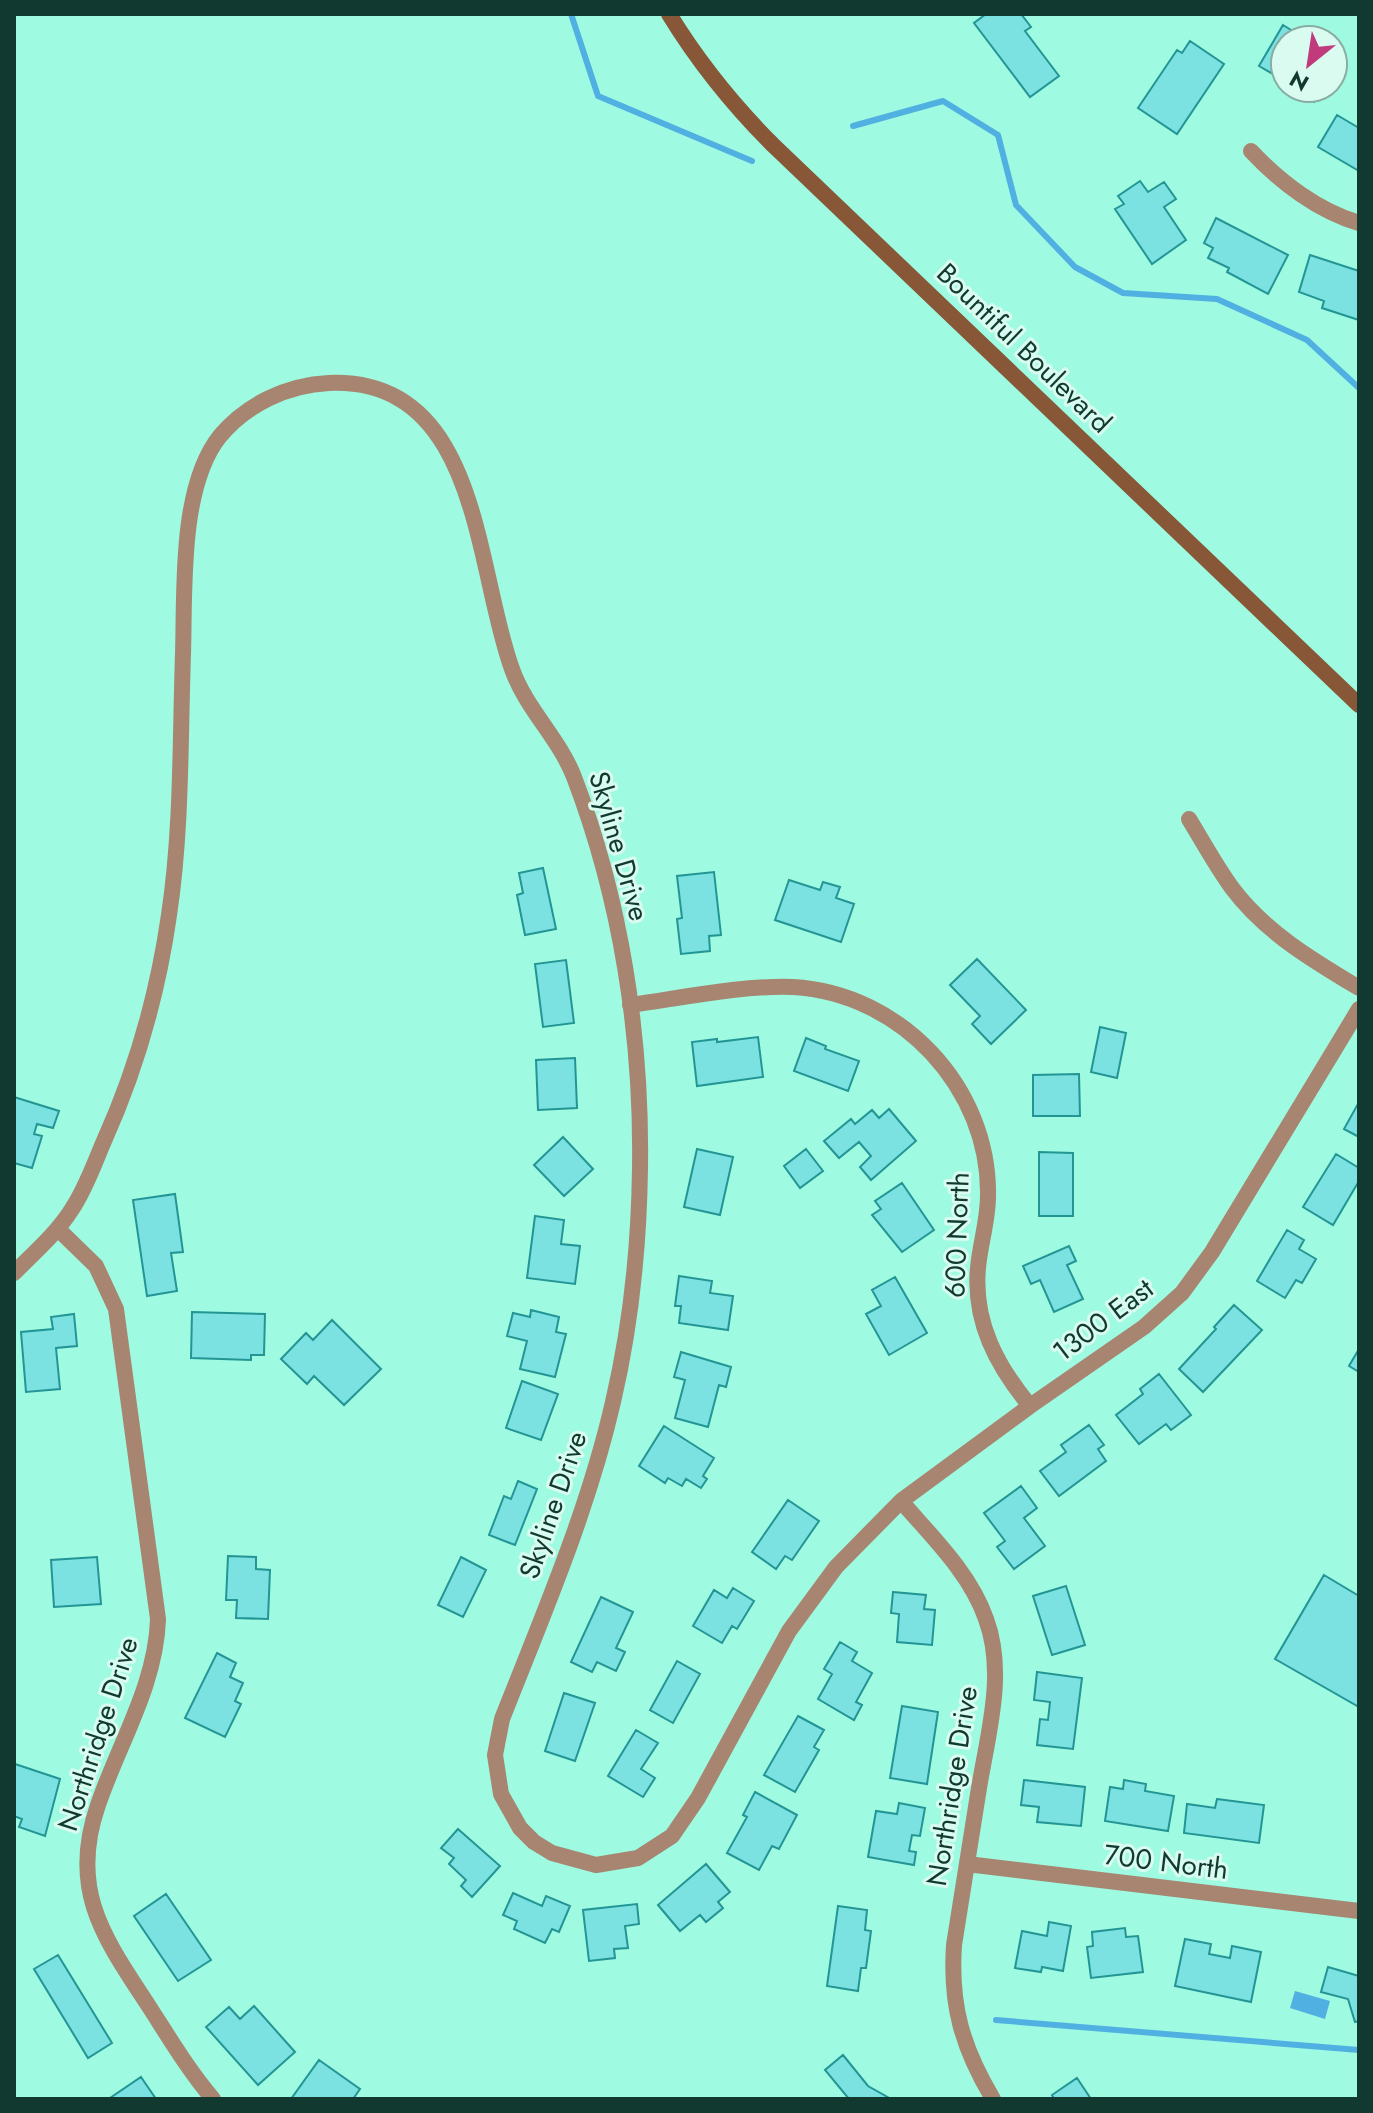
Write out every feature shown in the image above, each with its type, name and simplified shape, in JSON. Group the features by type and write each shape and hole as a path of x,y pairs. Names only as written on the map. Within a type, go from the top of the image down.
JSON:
{"main road":[{"name":"Bountiful Boulevard","path":"669,14 717,84 773,145 1359,705"}],"street":[{"path":"1251,151 1280,180 1296,191 1359,223"},
{"name":"Skyline Drive","path":"14,1273 58,1229 81,1194 115,1117 136,1059 162,959 174,881 185,591 196,482 210,450 235,421 266,399 303,385 341,383 379,391 416,411 431,426 455,463 470,503 502,638 515,678 567,761 595,839 613,906 630,1005 638,1089 640,1163 636,1257 630,1305 613,1402 596,1464 568,1549 497,1737 496,1774 501,1794 520,1828 534,1842 552,1853 596,1865 617,1864 638,1858 672,1836 698,1798 789,1631 836,1567 901,1501"},
{"path":"1189,819 1215,863 1255,914 1301,952 1359,988"},
{"name":"600 North","path":"630,1005 768,987 820,991 873,1008 918,1038 938,1058 968,1105 984,1151 988,1196 978,1267 981,1316 997,1361 1030,1406"},
{"name":"1300 East","path":"901,1501 1164,1312 1212,1252 1359,1009"},
{"name":"Northridge Drive","path":"58,1229 96,1266 116,1309 158,1619 155,1652 146,1686 97,1807 88,1850 89,1891 93,1911 112,1950 182,2059 213,2099"},
{"name":"Northridge Drive","path":"901,1501 974,1591 993,1642 992,1708 954,1945 954,2002 967,2049 993,2099"},
{"name":"700 North","path":"967,1864 1359,1911"}],"water":[{"path":"1295,1991 1330,2001 1325,2019 1290,2008"}],"building":[{"path":"986,14 1021,14 1031,27 1025,31 1059,76 1030,97 974,23"},
{"path":"1190,41 1224,64 1177,134 1138,108 1177,50 1182,53"},
{"path":"1269,49 1269,72 1259,66"},
{"path":"1337,115 1359,128 1359,171 1318,147"},
{"path":"1140,181 1148,192 1164,182 1176,199 1164,207 1186,240 1152,264 1115,209 1124,204 1118,196"},
{"path":"1216,218 1288,255 1268,294 1208,258 1213,248 1204,243"},
{"path":"1310,255 1359,271 1359,320 1322,308 1324,301 1299,292"},
{"path":"543,868 556,929 525,935 517,895 523,893 519,873"},
{"path":"714,872 721,935 709,936 710,951 681,954 677,919 682,918 677,876"},
{"path":"789,880 820,890 823,882 840,887 836,898 854,904 841,942 775,920"},
{"path":"977,959 1026,1010 991,1044 972,1024 980,1016 950,985"},
{"path":"566,960 574,1023 543,1027 535,964"},
{"path":"1100,1027 1126,1033 1117,1078 1091,1072"},
{"path":"758,1037 763,1077 697,1086 692,1042"},
{"path":"806,1038 826,1046 825,1049 859,1061 848,1091 794,1071"},
{"path":"575,1058 577,1108 538,1110 536,1060"},
{"path":"1079,1074 1080,1116 1033,1116 1033,1075"},
{"path":"14,1097 59,1111 53,1128 37,1124 34,1134 42,1136 32,1168 14,1163"},
{"path":"1359,1102 1359,1137 1344,1129"},
{"path":"889,1109 916,1141 871,1180 860,1167 871,1156 859,1142 839,1158 824,1141 851,1119 855,1124 872,1110 879,1118"},
{"path":"563,1137 593,1169 564,1196 534,1165"},
{"path":"697,1149 733,1157 720,1215 684,1207"},
{"path":"806,1149 823,1171 800,1188 784,1166"},
{"path":"1039,1152 1073,1153 1073,1216 1039,1216"},
{"path":"1336,1154 1359,1168 1359,1181 1333,1225 1303,1207"},
{"path":"902,1183 934,1230 902,1252 872,1215 881,1209 875,1201"},
{"path":"175,1194 183,1252 171,1253 177,1291 147,1296 133,1200"},
{"path":"535,1216 564,1220 561,1244 580,1246 575,1284 527,1278"},
{"path":"1287,1230 1304,1240 1299,1249 1316,1259 1302,1283 1296,1280 1285,1298 1257,1281"},
{"path":"1069,1246 1076,1261 1067,1265 1083,1299 1054,1312 1040,1280 1031,1284 1023,1266"},
{"path":"679,1276 712,1281 710,1293 733,1296 728,1330 679,1323 681,1306 675,1306"},
{"path":"895,1277 927,1333 889,1355 866,1314 881,1306 872,1290"},
{"path":"1234,1305 1262,1330 1203,1392 1179,1369"},
{"path":"531,1310 559,1317 556,1332 566,1334 555,1377 520,1369 527,1341 507,1336 513,1313 530,1317"},
{"path":"192,1312 265,1314 264,1355 251,1355 251,1360 191,1358"},
{"path":"74,1314 77,1346 56,1348 60,1389 26,1392 21,1332 53,1329 51,1317"},
{"path":"332,1320 381,1369 344,1405 314,1376 307,1384 281,1359 306,1333 313,1340"},
{"path":"1359,1349 1359,1372 1349,1366"},
{"path":"681,1352 731,1367 726,1387 719,1385 708,1427 675,1418 685,1380 674,1377"},
{"path":"1159,1374 1191,1415 1171,1430 1166,1424 1139,1444 1116,1415 1143,1394 1140,1389"},
{"path":"522,1381 558,1394 541,1440 506,1428"},
{"path":"1089,1425 1104,1445 1098,1449 1106,1461 1059,1496 1040,1471 1066,1452 1061,1445"},
{"path":"664,1426 714,1458 703,1476 707,1479 701,1488 686,1479 682,1486 668,1478 665,1483 639,1466"},
{"path":"518,1481 537,1489 515,1545 489,1535 504,1496 511,1499"},
{"path":"1021,1486 1037,1508 1024,1518 1045,1546 1014,1569 997,1547 1005,1541 984,1513"},
{"path":"788,1500 819,1521 792,1560 785,1556 776,1569 752,1552"},
{"path":"228,1556 256,1557 256,1569 270,1570 268,1619 236,1618 237,1600 226,1600"},
{"path":"97,1557 101,1604 54,1607 51,1560"},
{"path":"461,1557 486,1570 463,1617 438,1605"},
{"path":"1324,1575 1359,1596 1359,1707 1275,1659"},
{"path":"1066,1586 1085,1645 1052,1655 1033,1596"},
{"path":"733,1588 754,1601 737,1629 732,1626 722,1643 693,1626 714,1590 727,1598"},
{"path":"893,1592 926,1595 924,1609 935,1610 932,1645 897,1642 899,1614 891,1613"},
{"path":"601,1597 633,1612 616,1648 625,1652 616,1671 597,1662 592,1672 571,1662"},
{"path":"840,1642 857,1652 852,1661 872,1673 856,1702 862,1705 854,1720 818,1699 832,1674 824,1669"},
{"path":"217,1653 236,1663 230,1677 243,1683 235,1701 241,1704 225,1737 185,1718"},
{"path":"677,1661 700,1674 673,1723 650,1710"},
{"path":"1037,1672 1082,1678 1073,1749 1037,1745 1040,1719 1048,1720 1050,1702 1034,1700"},
{"path":"564,1693 595,1703 575,1761 545,1751"},
{"path":"902,1706 938,1712 927,1784 890,1778"},
{"path":"798,1716 824,1730 814,1747 819,1750 795,1792 764,1775"},
{"path":"636,1730 658,1743 641,1769 655,1778 643,1797 608,1776"},
{"path":"15,1764 60,1779 45,1836 19,1827 22,1819 14,1816"},
{"path":"1024,1780 1085,1787 1081,1826 1037,1822 1039,1807 1021,1805"},
{"path":"1124,1780 1146,1784 1145,1791 1174,1796 1168,1831 1105,1821 1110,1787 1123,1789"},
{"path":"755,1792 797,1815 779,1849 772,1846 759,1870 727,1853 747,1817 743,1815"},
{"path":"1217,1799 1264,1805 1259,1843 1184,1833 1187,1804 1215,1808"},
{"path":"899,1803 925,1808 920,1836 912,1835 909,1851 916,1852 914,1865 868,1857 876,1811 897,1814"},
{"path":"458,1829 500,1866 472,1897 461,1886 466,1880 449,1864 454,1858 441,1848"},
{"path":"706,1864 730,1892 718,1902 723,1908 706,1922 700,1915 680,1931 658,1905"},
{"path":"513,1893 542,1906 546,1896 570,1906 559,1932 552,1929 545,1943 514,1929 517,1921 503,1915"},
{"path":"166,1894 211,1960 178,1981 134,1916"},
{"path":"637,1904 639,1924 625,1926 628,1948 614,1949 615,1958 589,1961 583,1910"},
{"path":"838,1906 867,1910 865,1930 871,1931 866,1968 861,1968 858,1991 827,1986"},
{"path":"1049,1922 1071,1926 1063,1971 1042,1967 1041,1972 1015,1968 1022,1931 1047,1936"},
{"path":"1125,1928 1126,1937 1138,1936 1143,1972 1091,1978 1087,1947 1093,1946 1092,1932"},
{"path":"1185,1939 1211,1944 1209,1954 1230,1958 1232,1946 1261,1952 1251,2002 1175,1986"},
{"path":"58,1955 112,2043 88,2058 34,1969"},
{"path":"1328,1967 1359,1976 1359,2021 1355,2022 1348,1999 1321,1992"},
{"path":"254,2006 295,2052 258,2085 206,2027 229,2007 240,2019"},
{"path":"843,2055 868,2086 891,2099 849,2099 825,2070"},
{"path":"319,2060 360,2089 353,2099 291,2099"},
{"path":"141,2077 156,2099 110,2099 110,2098"},
{"path":"1077,2078 1091,2099 1054,2099 1052,2095"}],"waterway":[{"path":"571,14 598,96 752,161"},
{"path":"853,126 943,101 998,135 1016,205 1075,267 1123,293 1217,299 1307,340 1359,388"},
{"path":"996,2020 1359,2050"}]}
